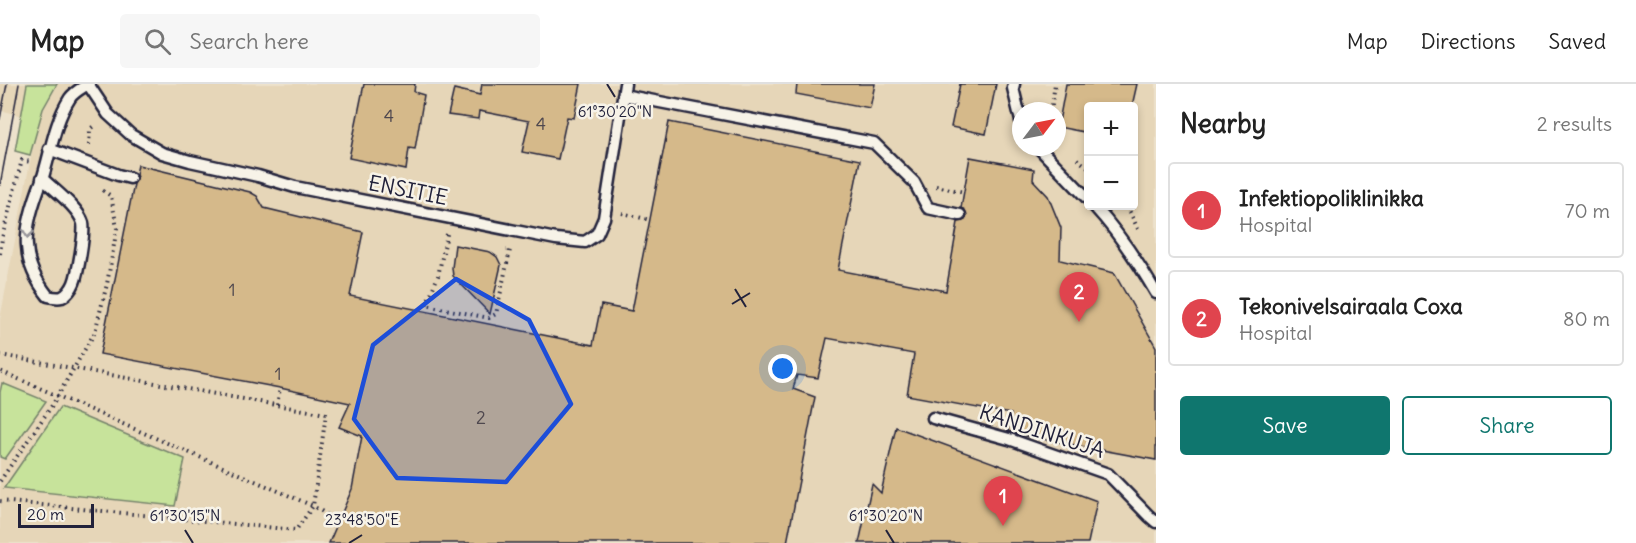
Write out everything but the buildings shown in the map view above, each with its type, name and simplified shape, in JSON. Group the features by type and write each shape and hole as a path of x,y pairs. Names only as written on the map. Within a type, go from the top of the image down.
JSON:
{"lane":[{"path":"42,178 78,213 83,224 84,235 74,284 62,297 48,296 41,288 30,266 26,244 33,203 62,114 72,95 88,84"},
{"name":"ENSITIE","path":"88,84 108,114 131,135 162,153 295,187 585,242 597,234 604,218 624,89"},
{"path":"1014,84 1016,102"},
{"path":"624,89 874,143 914,182 928,208 960,215"},
{"path":"50,148 118,176 130,178"},
{"path":"1047,156 1084,194"},
{"path":"1098,210 1141,268 1156,293"},
{"name":"KANDINKUJA","path":"933,418 1009,440 1108,474 1156,522"}],"path":[{"path":"1052,102 1055,84"},
{"path":"0,481 58,396 95,332 117,228 111,196 97,186"},
{"path":"605,209 650,220"},
{"path":"450,218 438,276 426,305 489,318 496,314 510,250 499,248"},
{"path":"0,355 326,414 313,506 296,530 0,501"},
{"path":"0,370 313,506 339,522"},
{"path":"277,405 280,388"}],"highlighted area":[{"path":"456,279 529,320 571,404 506,482 397,478 354,419 373,345"}],"shaded area":[{"path":"0,84 1156,84 1156,543 0,543 0,319 38,120 0,110"}],"green space":[{"path":"27,84 57,84 43,109 30,155 15,151"},
{"path":"2,383 46,401 5,459 0,457"},
{"path":"60,407 185,459 175,506 4,488"}],"tram line":[{"path":"0,119 7,84"},
{"path":"0,185 19,84"}],"place":[{"name":"Tekonivelsairaala Coxa","path":"1079,322"},
{"name":"Infektiopoliklinikka","path":"1003,526"}]}
